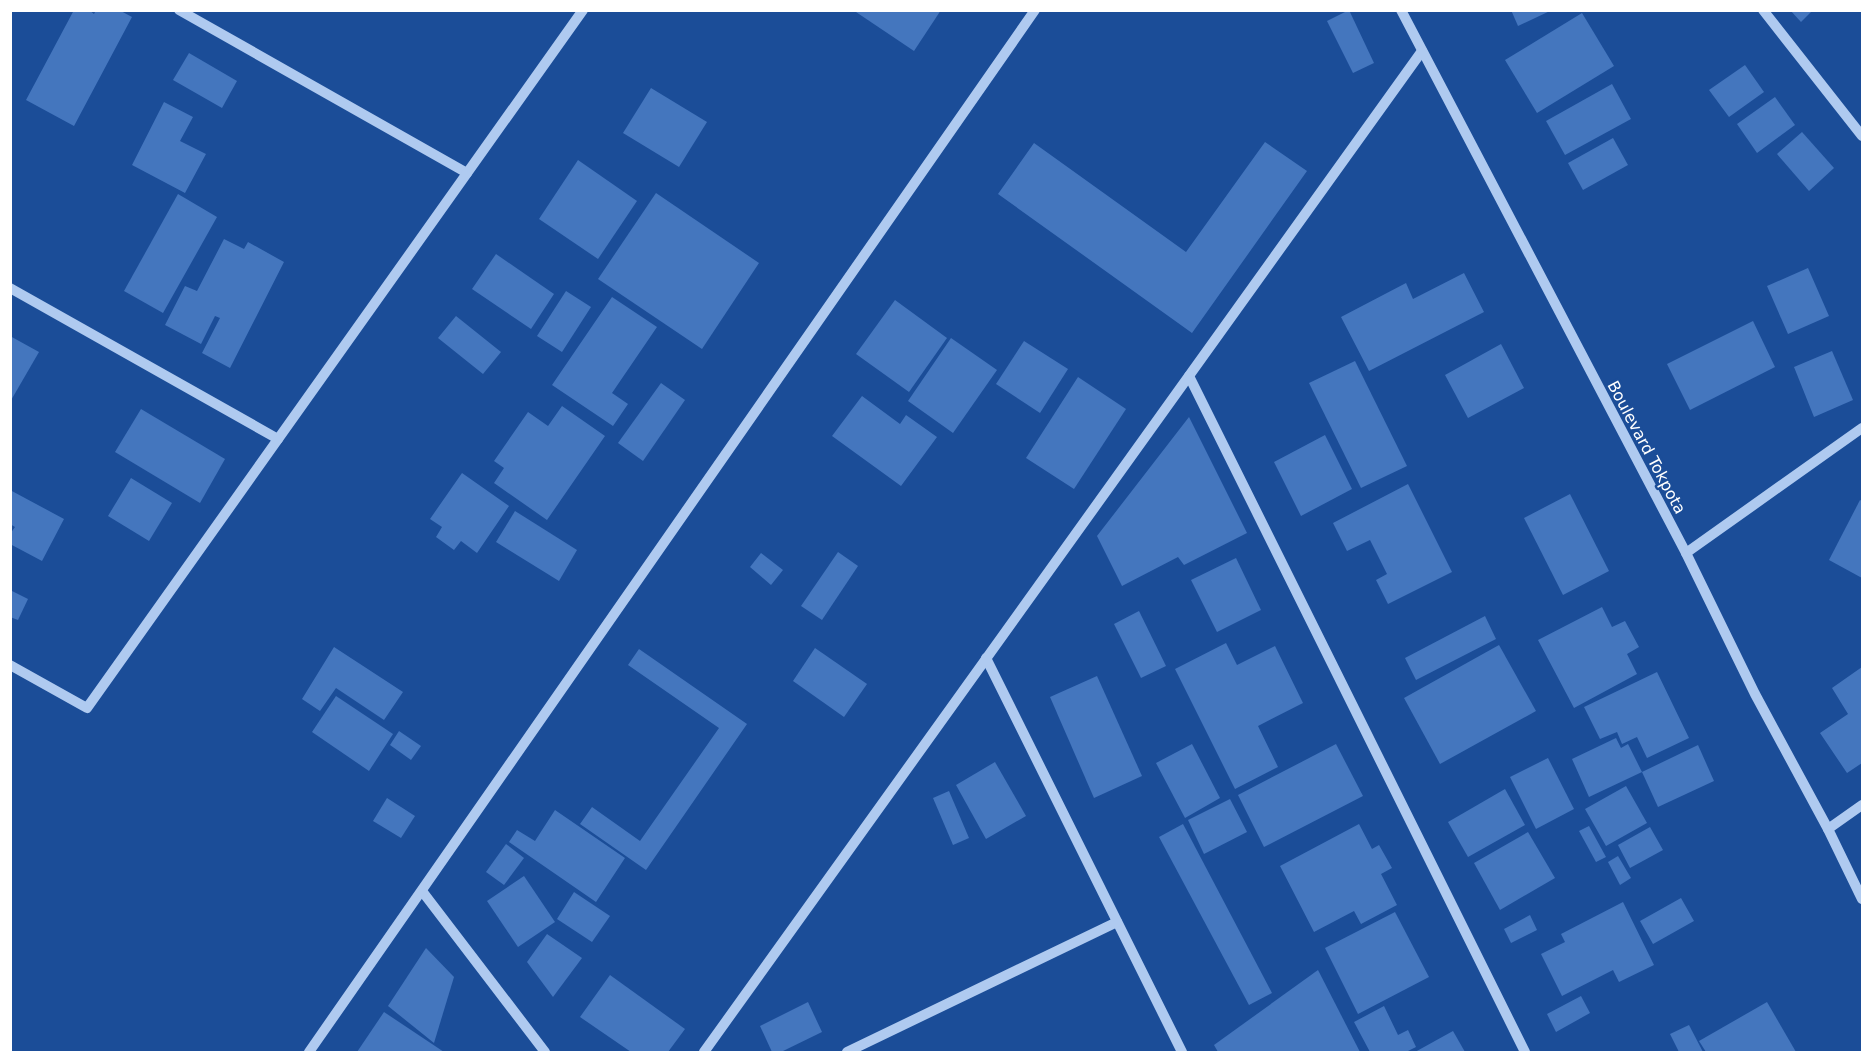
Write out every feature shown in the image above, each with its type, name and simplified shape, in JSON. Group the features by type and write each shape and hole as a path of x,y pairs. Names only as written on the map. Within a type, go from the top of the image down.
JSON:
{"street":[{"path":"178,10 467,172"},
{"path":"10,665 87,708 583,10"},
{"path":"309,1053 1035,10"},
{"name":"Boulevard Tokpota","path":"1401,10 1686,554 1755,694 1863,899"},
{"path":"1763,10 1863,136"},
{"path":"704,1053 1422,51"},
{"path":"10,288 278,439"},
{"path":"1189,376 1525,1053"},
{"path":"1686,554 1863,428"},
{"path":"986,658 1182,1053"},
{"path":"1828,829 1863,805"},
{"path":"422,891 545,1053"},
{"path":"848,1053 1117,922"}],"building":[{"path":"74,10 89,10 94,14 96,10 119,10 132,17 74,126 26,100"},
{"path":"853,10 941,10 914,51"},
{"path":"1349,10 1374,63 1353,73 1327,21"},
{"path":"1511,10 1552,10 1518,26"},
{"path":"1790,10 1813,10 1801,22"},
{"path":"1582,13 1614,66 1537,113 1505,60"},
{"path":"189,53 237,81 222,108 173,80"},
{"path":"1745,65 1764,92 1729,117 1709,90"},
{"path":"1612,84 1631,119 1565,155 1546,121"},
{"path":"651,88 707,122 679,167 623,133"},
{"path":"1775,97 1795,125 1757,153 1737,124"},
{"path":"164,102 193,117 180,141 206,154 185,193 132,165"},
{"path":"1802,132 1834,168 1809,191 1777,154"},
{"path":"1613,138 1628,165 1583,190 1568,163"},
{"path":"1265,142 1307,171 1192,333 998,194 1034,143 1186,252"},
{"path":"578,160 637,201 598,259 539,219"},
{"path":"656,193 759,263 702,349 598,279"},
{"path":"178,194 217,217 163,313 124,291"},
{"path":"224,239 244,249 248,242 284,262 230,368 202,353 220,318 215,316 201,344 165,325 185,286 197,291"},
{"path":"496,254 554,294 531,329 472,289"},
{"path":"1808,268 1829,316 1788,334 1767,286"},
{"path":"1464,273 1484,312 1369,371 1341,317 1406,283 1413,299"},
{"path":"566,291 591,307 562,352 537,336"},
{"path":"612,297 657,327 612,393 628,404 613,426 552,385"},
{"path":"895,300 947,338 909,392 856,354"},
{"path":"456,316 501,352 483,374 438,338"},
{"path":"1753,321 1775,367 1690,410 1667,364"},
{"path":"10,336 39,352 10,402"},
{"path":"951,338 997,370 953,433 908,401"},
{"path":"1024,341 1068,369 1040,413 996,384"},
{"path":"1501,344 1524,388 1468,418 1445,375"},
{"path":"1832,351 1853,400 1814,417 1794,367"},
{"path":"1355,361 1407,466 1361,488 1309,383"},
{"path":"1078,377 1126,409 1074,489 1026,458"},
{"path":"661,383 685,400 643,461 618,443"},
{"path":"862,396 900,424 906,415 937,437 901,486 832,436"},
{"path":"562,406 605,436 547,520 494,483 504,468 494,461 528,412 548,426"},
{"path":"141,409 225,459 200,503 115,452"},
{"path":"1189,417 1247,533 1184,565 1178,557 1122,586 1097,536"},
{"path":"1325,435 1352,489 1301,516 1274,462"},
{"path":"462,473 509,506 477,553 461,541 454,550 436,537 442,527 430,519"},
{"path":"131,478 172,503 149,541 108,516"},
{"path":"1408,484 1452,572 1388,604 1376,580 1387,574 1370,540 1347,551 1333,523"},
{"path":"10,490 64,519 42,561 10,544 10,534 15,527 10,524"},
{"path":"1570,494 1609,571 1563,595 1524,518"},
{"path":"1860,500 1862,501 1862,578 1829,560"},
{"path":"515,511 577,550 559,581 496,542"},
{"path":"838,552 858,566 822,620 801,606"},
{"path":"761,553 783,570 771,585 750,567"},
{"path":"1236,558 1261,610 1217,632 1191,580"},
{"path":"10,590 28,599 18,620 10,617"},
{"path":"1602,607 1612,627 1625,621 1639,647 1627,654 1637,674 1574,708 1538,640"},
{"path":"1139,611 1166,666 1141,678 1114,624"},
{"path":"1485,616 1496,639 1416,680 1405,658"},
{"path":"1226,643 1237,665 1275,646 1303,703 1258,726 1278,767 1235,789 1175,669"},
{"path":"1499,645 1536,711 1440,764 1404,698"},
{"path":"334,647 403,692 384,720 336,688 320,711 302,699"},
{"path":"815,648 867,684 844,717 793,681"},
{"path":"639,649 747,724 646,870 580,824 592,807 640,841 719,728 628,665"},
{"path":"1862,667 1862,763 1847,773 1820,733 1848,714 1832,688"},
{"path":"1657,672 1689,738 1647,758 1637,737 1622,744 1617,732 1600,739 1584,707"},
{"path":"1097,676 1142,776 1094,798 1050,697"},
{"path":"336,696 393,734 369,771 312,732"},
{"path":"399,731 421,746 411,760 390,745"},
{"path":"1616,738 1621,748 1628,744 1642,772 1589,797 1572,759"},
{"path":"1192,744 1220,798 1185,818 1156,763"},
{"path":"1336,744 1363,796 1264,847 1238,795"},
{"path":"1698,745 1714,781 1658,807 1642,772"},
{"path":"1548,758 1574,809 1536,829 1510,777"},
{"path":"995,762 1026,816 986,839 956,785"},
{"path":"1626,786 1647,823 1606,846 1585,809"},
{"path":"1505,789 1525,825 1468,857 1448,822"},
{"path":"949,791 969,838 953,845 933,798"},
{"path":"387,798 415,816 401,838 373,821"},
{"path":"1230,799 1247,832 1204,854 1188,820"},
{"path":"555,810 625,858 596,902 509,842 517,830 535,841"},
{"path":"1183,824 1272,993 1249,1005 1159,837"},
{"path":"1359,824 1372,849 1379,845 1392,868 1381,874 1397,905 1361,924 1354,911 1314,932 1280,866"},
{"path":"1589,826 1606,857 1596,862 1579,831"},
{"path":"1650,827 1663,850 1630,868 1618,845"},
{"path":"1528,832 1555,878 1500,910 1474,863"},
{"path":"506,844 524,858 504,885 486,872"},
{"path":"1618,856 1631,878 1620,885 1608,862"},
{"path":"524,876 555,922 518,947 487,901"},
{"path":"574,892 610,916 592,942 557,919"},
{"path":"1681,898 1694,921 1653,944 1640,921"},
{"path":"1623,902 1654,965 1619,982 1613,970 1562,996 1541,954 1565,942 1561,934"},
{"path":"1395,912 1429,977 1358,1014 1325,948"},
{"path":"1530,915 1537,930 1511,943 1504,929"},
{"path":"547,934 582,958 553,997 527,962"},
{"path":"426,948 454,977 434,1043 388,1006"},
{"path":"1318,970 1360,1052 1218,1052 1214,1045"},
{"path":"610,975 685,1029 668,1052 631,1052 580,1017"},
{"path":"1581,996 1590,1013 1556,1032 1547,1014"},
{"path":"808,1002 822,1032 781,1052 772,1052 760,1026"},
{"path":"1767,1002 1796,1052 1706,1052 1699,1041"},
{"path":"1384,1006 1398,1035 1408,1030 1416,1047 1406,1052 1370,1052 1354,1022"},
{"path":"384,1012 444,1052 357,1052"},
{"path":"1689,1025 1703,1052 1679,1052 1670,1034"},
{"path":"1453,1031 1465,1052 1415,1052"}]}
